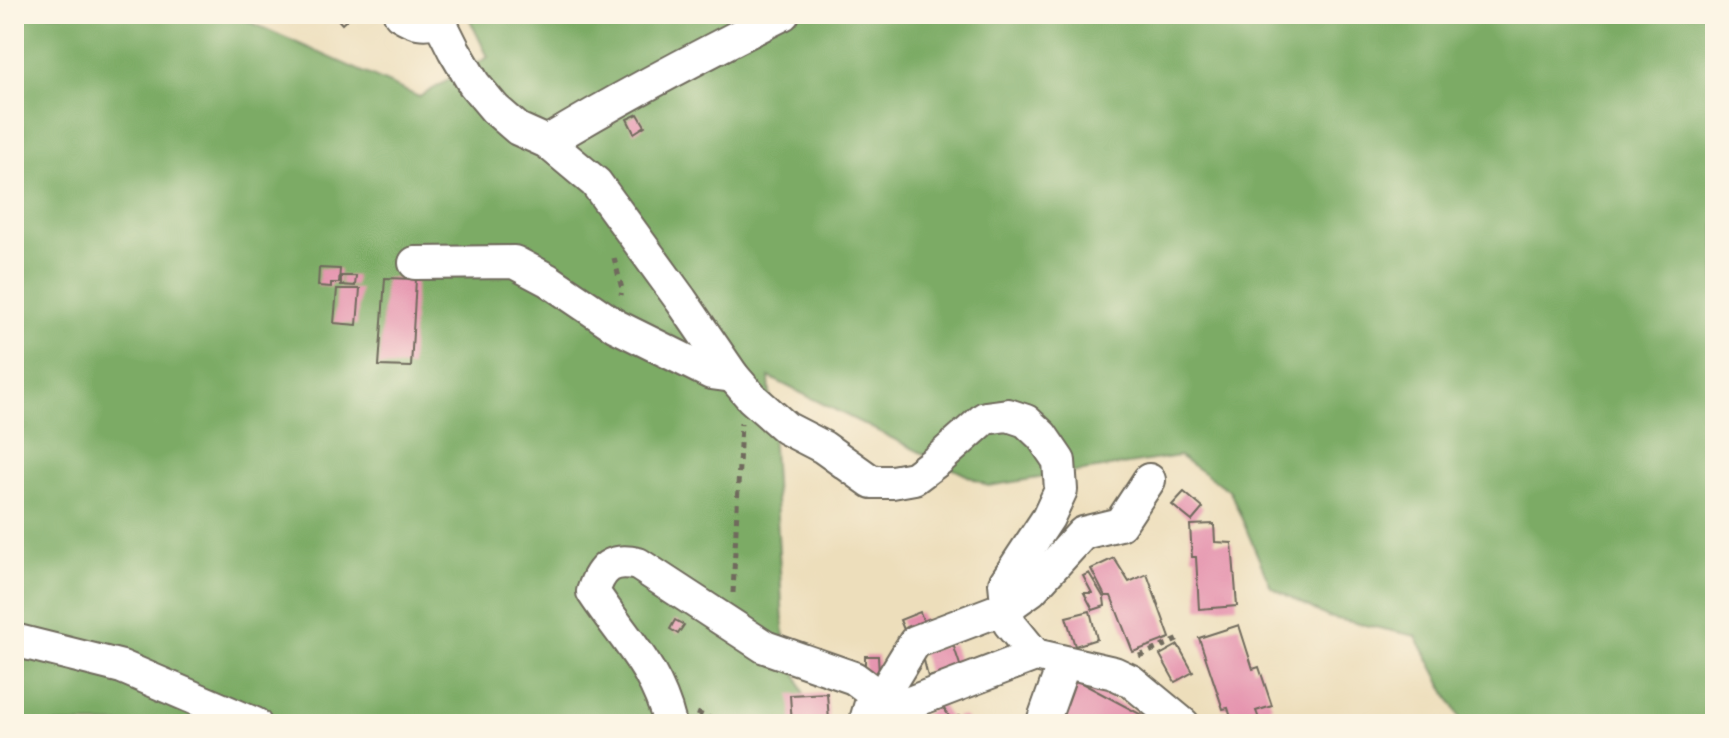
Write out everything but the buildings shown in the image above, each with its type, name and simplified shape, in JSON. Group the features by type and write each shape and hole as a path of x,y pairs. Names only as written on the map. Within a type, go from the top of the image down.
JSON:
{"street":[{"path":"400,14 425,25 438,17 474,84 495,109 518,129 547,142 596,183 742,387 786,428 823,447 872,482 892,482 914,478 985,418 1008,415 1026,421 1042,436 1059,461 1061,490 1048,518 1005,583 1009,623 1049,659 1114,673 1131,681 1183,724"},
{"path":"547,142 597,111 783,14"},
{"path":"415,263 514,262 548,280 616,326 742,387"},
{"path":"865,724 878,694 915,642 1007,607 1031,590 1083,533 1120,524 1149,480"},
{"path":"668,713 647,666 593,592 600,575 612,563 625,561 638,564 765,647 854,678 899,707 1049,659"},
{"path":"14,640 122,667 255,724"},
{"path":"1044,719 1049,659"}],"path":[{"path":"733,594 742,387"},
{"path":"1114,673 1140,655 1182,638"},
{"path":"668,713 679,705 714,720 746,724"}],"green space":[{"path":"14,14 232,14 419,97 488,57 467,14 1715,14 1715,724 1463,724 1416,636 1328,617 1271,587 1230,491 1179,456 988,486 769,377 784,640 815,724 14,724"}]}
